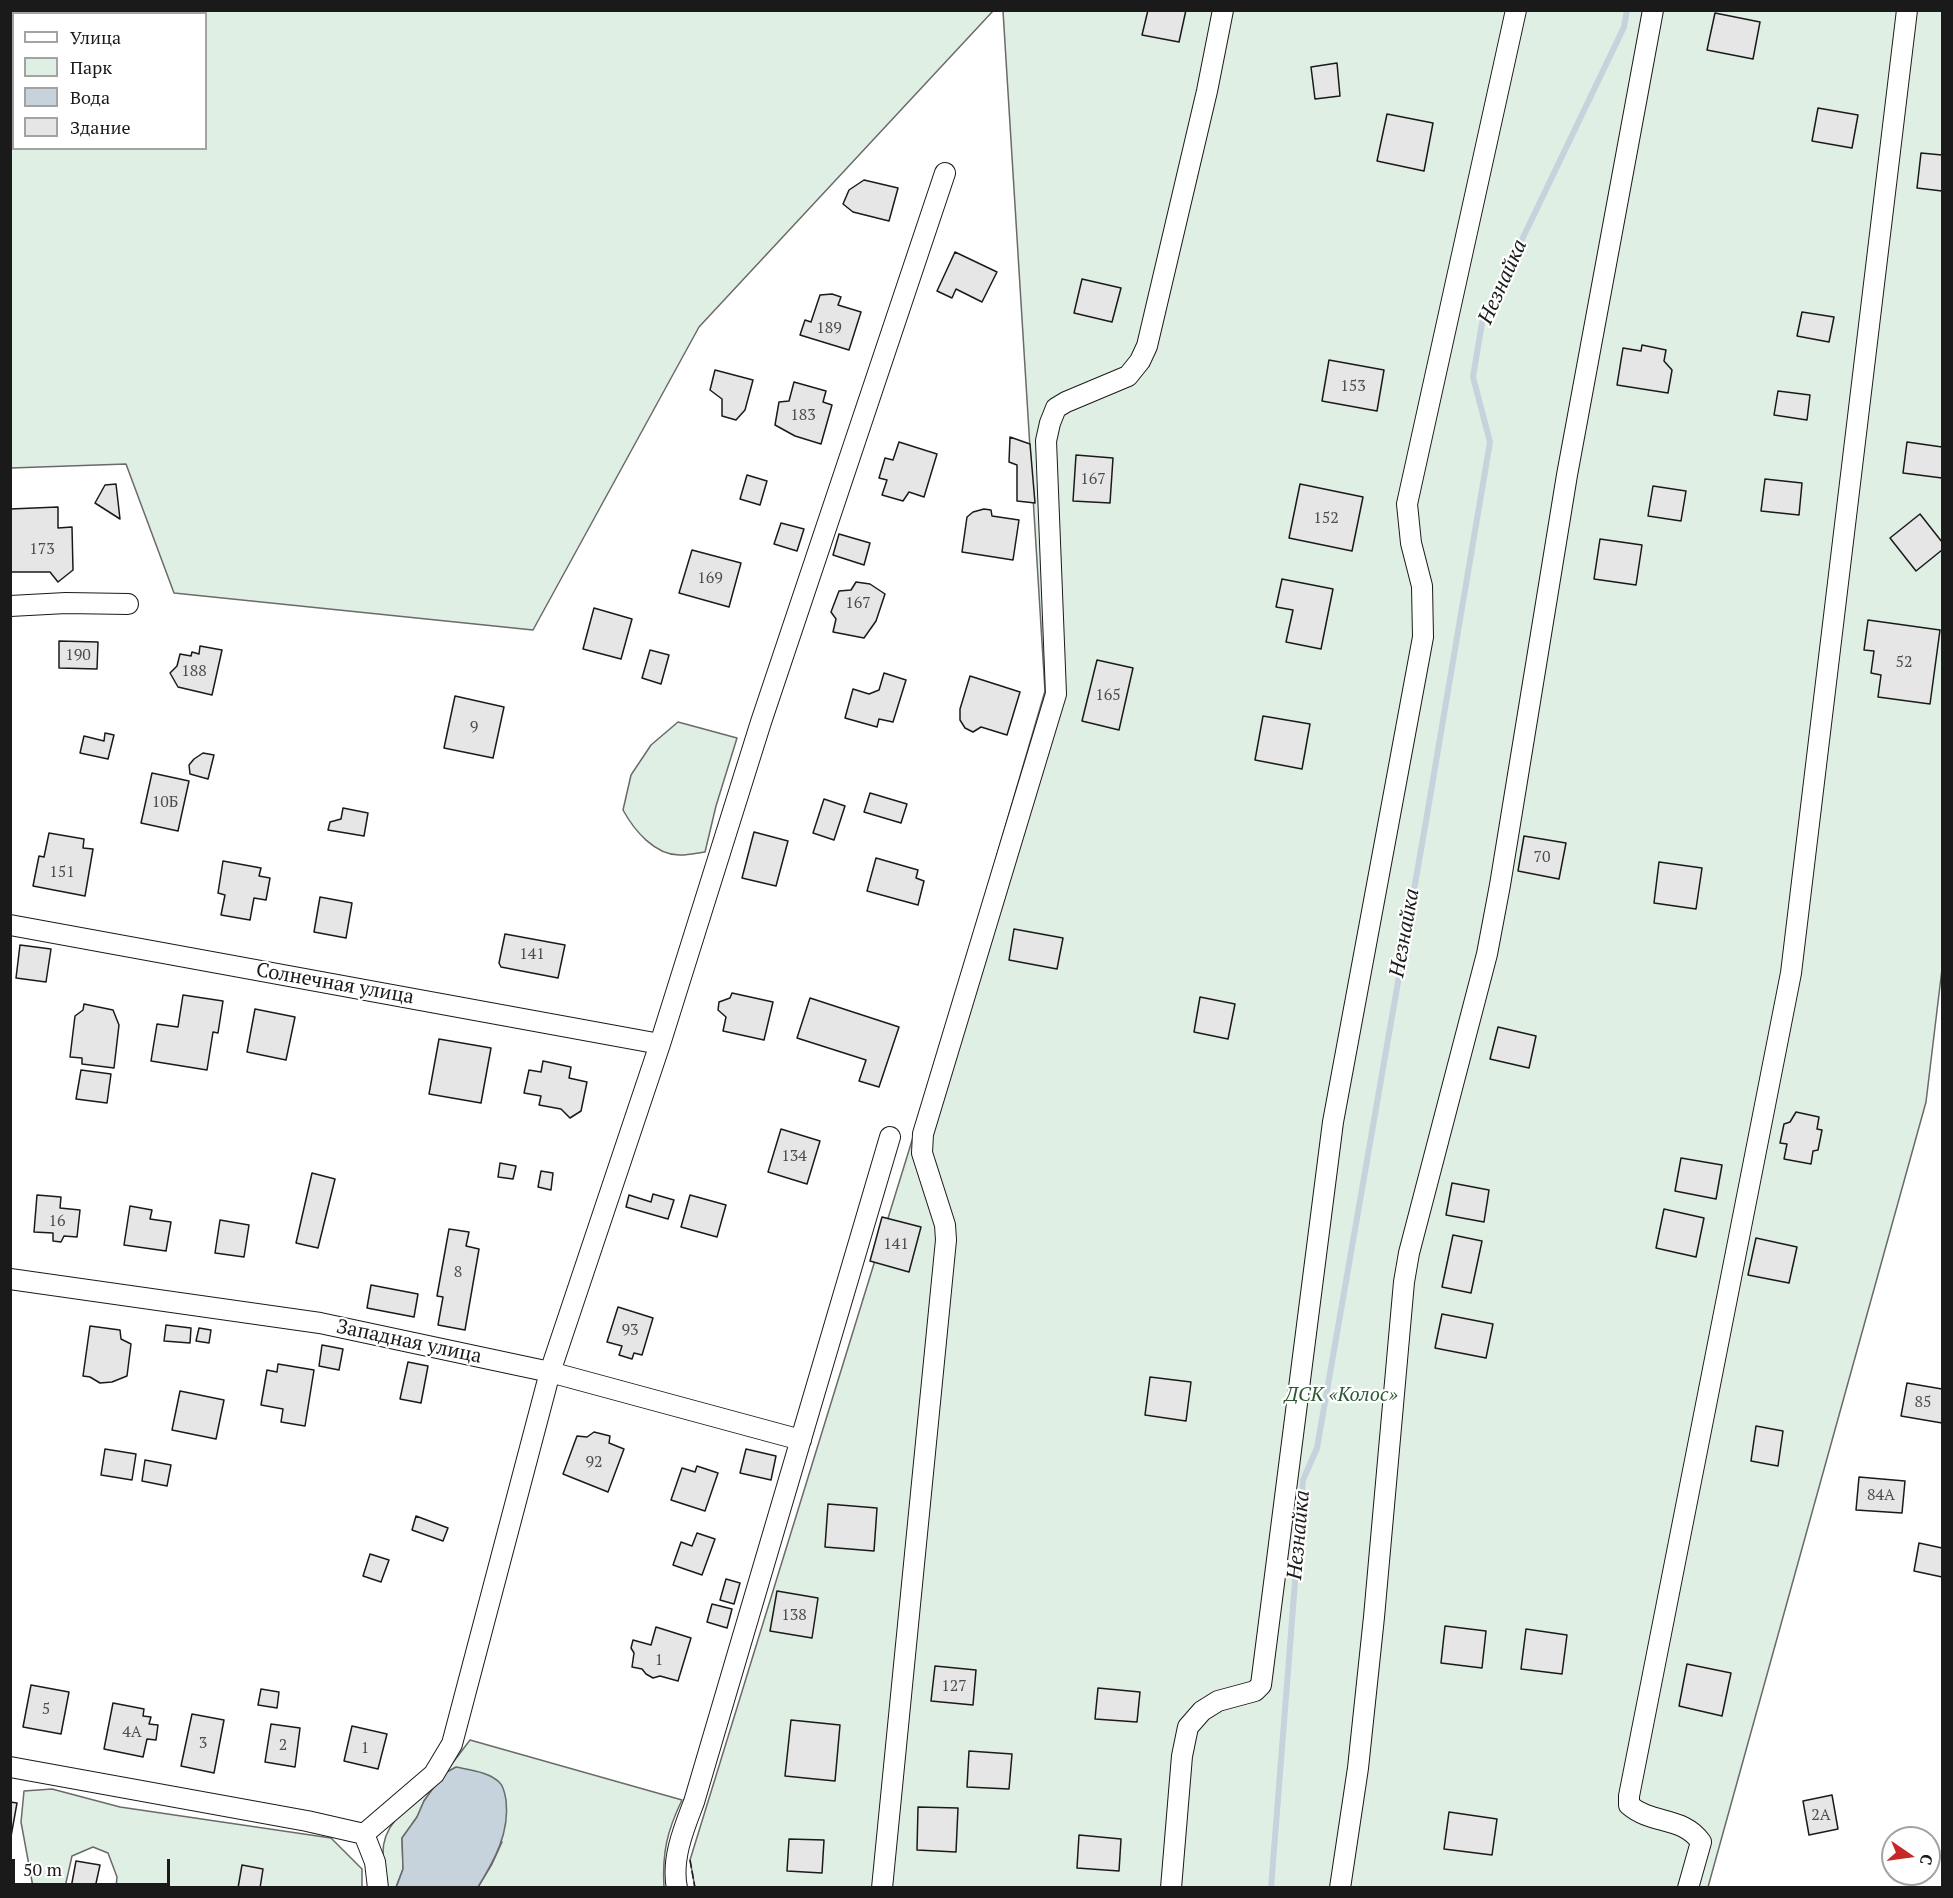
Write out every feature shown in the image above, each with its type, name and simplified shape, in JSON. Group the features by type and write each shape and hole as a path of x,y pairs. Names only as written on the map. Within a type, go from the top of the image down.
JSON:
{"street":[{"path":"882,1887 946,1240 945,1225 921,1145 1056,694 1046,441 1056,408 1128,376 1140,362 1147,346 1207,91 1223,10"},
{"path":"1171,1887 1182,1756 1188,1727 1202,1711 1218,1701 1255,1691 1262,1685 1333,1122 1423,637 1422,586 1410,543 1407,504 1516,10"},
{"path":"1340,1887 1358,1768 1372,1640 1404,1282 1409,1253 1487,954 1567,475 1653,10"},
{"path":"1688,1887 1701,1842 1684,1826 1638,1812 1629,1805 1629,1796 1791,973 1906,10"},
{"path":"364,1834 434,1774 452,1744 550,1372 660,1044 761,722 945,173"},
{"path":"10,606 66,603 128,604"},
{"name":"Солнечная улица","path":"10,925 660,1044"},
{"path":"677,1887 678,1850 684,1826 697,1790 890,1137"},
{"name":"Западная улица","path":"10,1279 320,1323 550,1372 801,1440"},
{"path":"10,1767 307,1821 364,1834"},
{"path":"364,1834 375,1862 378,1887"}],"green space":[{"path":"11,10 993,11 699,327 533,630 174,593 126,464 11,468"},
{"name":"ДСК «Колос»","path":"1003,11 1942,11 1942,969 1926,1102 1708,1887 695,1888 690,1860 939,1053 1045,691"},
{"path":"678,722 737,738 716,806 705,852 684,855 671,854 654,846 639,833 623,810 631,775 651,745"},
{"path":"470,1740 682,1800 667,1842 664,1887 478,1887 502,1842 445,1773"},
{"path":"433,1788 402,1838 403,1869 396,1887 385,1887 383,1854 387,1833 399,1815"},
{"path":"52,1789 120,1807 331,1838 362,1869 362,1887 116,1887 117,1877 108,1853 93,1847 72,1856 65,1887 33,1887 21,1822 24,1791"}],"water":[{"path":"456,1767 485,1774 496,1779 502,1787 506,1800 506,1824 495,1857 478,1887 396,1888 403,1869 402,1838 436,1784 445,1773"}],"building":[{"path":"1148,10 1186,10 1179,42 1142,35"},
{"path":"1715,13 1760,22 1753,59 1707,50"},
{"path":"1337,63 1340,96 1315,99 1311,67"},
{"path":"1818,108 1858,115 1852,148 1812,141"},
{"path":"1387,114 1433,123 1424,171 1377,161"},
{"path":"1921,153 1942,155 1942,191 1917,188"},
{"path":"864,180 898,188 889,221 853,212 843,204 849,190"},
{"path":"955,252 997,272 982,302 956,289 952,298 937,291"},
{"path":"1082,279 1121,288 1112,322 1074,313"},
{"path":"832,294 841,297 838,305 861,312 849,350 800,335 805,320 811,322 820,295"},
{"path":"1802,312 1834,317 1829,342 1797,336"},
{"path":"1642,345 1666,350 1664,361 1672,370 1668,393 1617,385 1623,348 1641,351"},
{"path":"1329,360 1384,370 1377,411 1322,401"},
{"path":"715,370 753,380 745,410 736,420 722,416 722,399 710,390"},
{"path":"794,382 826,391 823,402 832,405 821,444 795,436 775,425 779,402 789,401"},
{"path":"1778,391 1810,395 1807,420 1774,415"},
{"path":"1010,437 1030,444 1035,503 1017,501 1017,465 1009,462"},
{"path":"899,442 937,454 924,497 909,492 903,501 882,495 887,480 879,478 885,458 893,460"},
{"path":"1907,442 1942,447 1942,478 1903,473"},
{"path":"1076,455 1113,458 1110,503 1073,501"},
{"path":"747,475 767,481 760,505 740,499"},
{"path":"1765,479 1802,483 1799,515 1761,511"},
{"path":"116,484 120,519 95,503 105,485"},
{"path":"1300,484 1363,497 1352,551 1289,538"},
{"path":"1653,486 1686,491 1681,521 1648,516"},
{"path":"58,507 58,528 72,527 73,570 58,582 50,572 10,572 10,509"},
{"path":"991,510 992,516 1019,520 1013,560 962,552 967,517 973,512"},
{"path":"1920,514 1942,542 1942,550 1916,571 1890,538"},
{"path":"781,523 804,529 797,551 774,544"},
{"path":"839,534 870,543 864,565 833,555"},
{"path":"1600,539 1642,545 1636,585 1594,579"},
{"path":"692,550 741,563 729,607 679,593"},
{"path":"1282,579 1333,589 1321,649 1286,642 1293,610 1276,607"},
{"path":"856,582 870,584 885,594 876,621 864,638 833,632 836,619 831,612 839,591 851,590"},
{"path":"594,608 632,619 621,659 583,649"},
{"path":"1868,620 1940,630 1930,704 1878,697 1881,675 1871,673 1874,651 1864,650"},
{"path":"59,641 98,642 97,669 59,668"},
{"path":"200,646 222,650 212,695 178,687 170,673 177,666 180,654 191,656 192,652 199,654"},
{"path":"650,650 669,655 661,684 642,678"},
{"path":"1097,660 1133,668 1119,730 1082,721"},
{"path":"884,673 906,680 893,722 879,719 877,727 845,718 853,689 869,694 879,690"},
{"path":"970,676 1020,692 1007,735 981,727 973,732 965,728 960,720 960,709"},
{"path":"455,696 504,707 493,758 444,748"},
{"path":"1263,716 1310,724 1302,769 1255,760"},
{"path":"105,733 114,735 108,759 80,753 84,736 104,741"},
{"path":"203,753 214,755 208,779 190,774 189,765"},
{"path":"152,773 189,781 178,831 141,823"},
{"path":"870,793 907,804 901,823 864,812"},
{"path":"824,799 845,806 834,840 813,833"},
{"path":"343,808 368,813 364,836 328,830 330,822 341,819"},
{"path":"754,832 788,841 776,886 742,878"},
{"path":"49,833 84,839 83,848 93,849 85,896 33,886 39,856 44,857"},
{"path":"1524,836 1566,843 1559,879 1518,871"},
{"path":"876,858 918,870 916,878 924,881 918,905 867,891"},
{"path":"223,861 261,868 259,876 270,878 266,900 254,898 250,920 221,915 225,895 218,893"},
{"path":"1659,862 1702,868 1696,909 1654,903"},
{"path":"320,897 352,903 346,938 314,932"},
{"path":"1014,929 1063,938 1057,969 1009,960"},
{"path":"505,934 565,945 558,978 501,967 499,963"},
{"path":"20,945 51,949 46,982 16,978"},
{"path":"732,993 773,1002 764,1040 723,1031 726,1017 718,1010 719,1002 730,998"},
{"path":"183,995 223,1001 218,1033 213,1032 207,1070 151,1061 157,1024 178,1027"},
{"path":"1200,997 1235,1004 1228,1039 1194,1032"},
{"path":"810,998 899,1027 879,1087 859,1081 866,1060 797,1038"},
{"path":"84,1004 113,1010 119,1025 114,1068 82,1064 82,1058 70,1057 75,1016 83,1010"},
{"path":"255,1009 295,1017 286,1060 247,1052"},
{"path":"1498,1027 1536,1036 1529,1068 1490,1059"},
{"path":"439,1039 491,1048 481,1103 429,1094"},
{"path":"543,1061 571,1067 569,1078 587,1082 581,1111 570,1118 561,1109 539,1105 541,1096 524,1093 529,1070 541,1072"},
{"path":"81,1070 111,1074 107,1103 76,1099"},
{"path":"1796,1112 1819,1117 1817,1129 1822,1130 1818,1150 1813,1151 1811,1164 1784,1159 1787,1144 1780,1143 1784,1124 1790,1122"},
{"path":"781,1129 820,1141 807,1184 768,1172"},
{"path":"1681,1158 1722,1165 1716,1199 1675,1191"},
{"path":"500,1163 516,1166 513,1179 498,1177"},
{"path":"541,1171 553,1173 551,1190 538,1187"},
{"path":"312,1173 335,1179 318,1248 296,1243"},
{"path":"1452,1183 1489,1190 1484,1222 1446,1215"},
{"path":"653,1194 674,1200 668,1219 626,1207 629,1195 651,1202"},
{"path":"37,1195 61,1197 60,1208 80,1210 77,1237 64,1236 61,1242 53,1241 53,1233 34,1232"},
{"path":"690,1195 726,1205 717,1237 681,1227"},
{"path":"130,1206 152,1210 150,1219 171,1222 166,1251 124,1245"},
{"path":"1664,1209 1704,1218 1696,1257 1656,1248"},
{"path":"882,1217 921,1227 909,1272 870,1261"},
{"path":"220,1220 249,1225 244,1257 215,1253"},
{"path":"449,1229 469,1232 466,1246 479,1249 465,1330 438,1325 443,1297 437,1296"},
{"path":"1453,1235 1482,1241 1471,1293 1442,1287"},
{"path":"1756,1238 1797,1247 1789,1283 1748,1275"},
{"path":"371,1285 418,1294 414,1317 367,1308"},
{"path":"618,1307 653,1318 642,1355 634,1353 632,1359 619,1355 622,1346 607,1342"},
{"path":"1442,1314 1493,1324 1486,1358 1435,1348"},
{"path":"166,1325 191,1328 190,1343 164,1341"},
{"path":"90,1326 120,1330 121,1339 131,1344 127,1376 112,1382 100,1383 83,1376"},
{"path":"199,1328 211,1330 209,1343 196,1341"},
{"path":"322,1345 343,1349 339,1370 319,1366"},
{"path":"408,1362 428,1366 421,1403 400,1399"},
{"path":"278,1364 314,1370 305,1426 281,1422 283,1409 261,1405 267,1370 277,1372"},
{"path":"1150,1377 1191,1382 1186,1421 1145,1415"},
{"path":"1907,1383 1942,1389 1942,1423 1901,1416"},
{"path":"180,1391 224,1400 216,1439 172,1430"},
{"path":"1756,1426 1783,1431 1778,1466 1751,1461"},
{"path":"594,1432 610,1436 609,1443 624,1449 608,1492 563,1474 577,1436 587,1437"},
{"path":"105,1449 136,1454 132,1480 101,1475"},
{"path":"746,1449 776,1456 771,1480 740,1473"},
{"path":"145,1460 171,1465 167,1486 142,1481"},
{"path":"697,1466 718,1473 705,1511 671,1500 682,1468 695,1472"},
{"path":"1859,1477 1905,1481 1902,1513 1856,1510"},
{"path":"828,1504 877,1508 874,1551 825,1547"},
{"path":"416,1516 448,1528 443,1541 412,1530"},
{"path":"697,1533 715,1539 702,1575 673,1565 681,1542 692,1546"},
{"path":"1919,1543 1942,1548 1942,1577 1914,1571"},
{"path":"370,1554 389,1560 381,1582 363,1576"},
{"path":"726,1579 740,1583 734,1604 720,1600"},
{"path":"777,1591 818,1598 812,1638 770,1631"},
{"path":"712,1604 732,1609 727,1628 707,1622"},
{"path":"1445,1626 1486,1631 1482,1668 1441,1663"},
{"path":"656,1627 691,1638 678,1681 660,1676 653,1678 642,1669 632,1667 633,1640 651,1645"},
{"path":"1526,1629 1567,1635 1562,1674 1521,1669"},
{"path":"1687,1664 1731,1673 1722,1716 1679,1706"},
{"path":"935,1666 976,1670 973,1705 931,1701"},
{"path":"31,1685 69,1692 61,1734 23,1727"},
{"path":"1098,1688 1140,1692 1137,1722 1095,1719"},
{"path":"261,1689 279,1692 277,1708 258,1705"},
{"path":"113,1703 144,1709 143,1716 151,1717 149,1724 158,1725 156,1740 147,1739 143,1757 104,1749"},
{"path":"192,1714 224,1720 214,1773 181,1766"},
{"path":"791,1720 840,1725 835,1781 785,1776"},
{"path":"271,1724 300,1728 295,1767 265,1762"},
{"path":"352,1726 387,1734 378,1769 344,1761"},
{"path":"969,1751 1012,1754 1009,1789 967,1787"},
{"path":"1832,1795 1838,1829 1809,1835 1803,1801"},
{"path":"10,1802 17,1803 10,1842"},
{"path":"918,1807 958,1808 956,1852 917,1850"},
{"path":"1449,1812 1497,1819 1492,1855 1444,1849"},
{"path":"1079,1835 1121,1839 1119,1871 1077,1868"},
{"path":"789,1839 824,1840 822,1873 787,1871"},
{"path":"76,1861 100,1865 95,1888 71,1888"},
{"path":"242,1865 263,1869 260,1888 238,1888"}],"waterway":[{"name":"Незнайка","path":"1271,1888 1303,1480 1317,1448 1490,442 1473,377 1482,323 1624,27 1627,10"}],"fence":[{"path":"690,1860 695,1888"}]}
